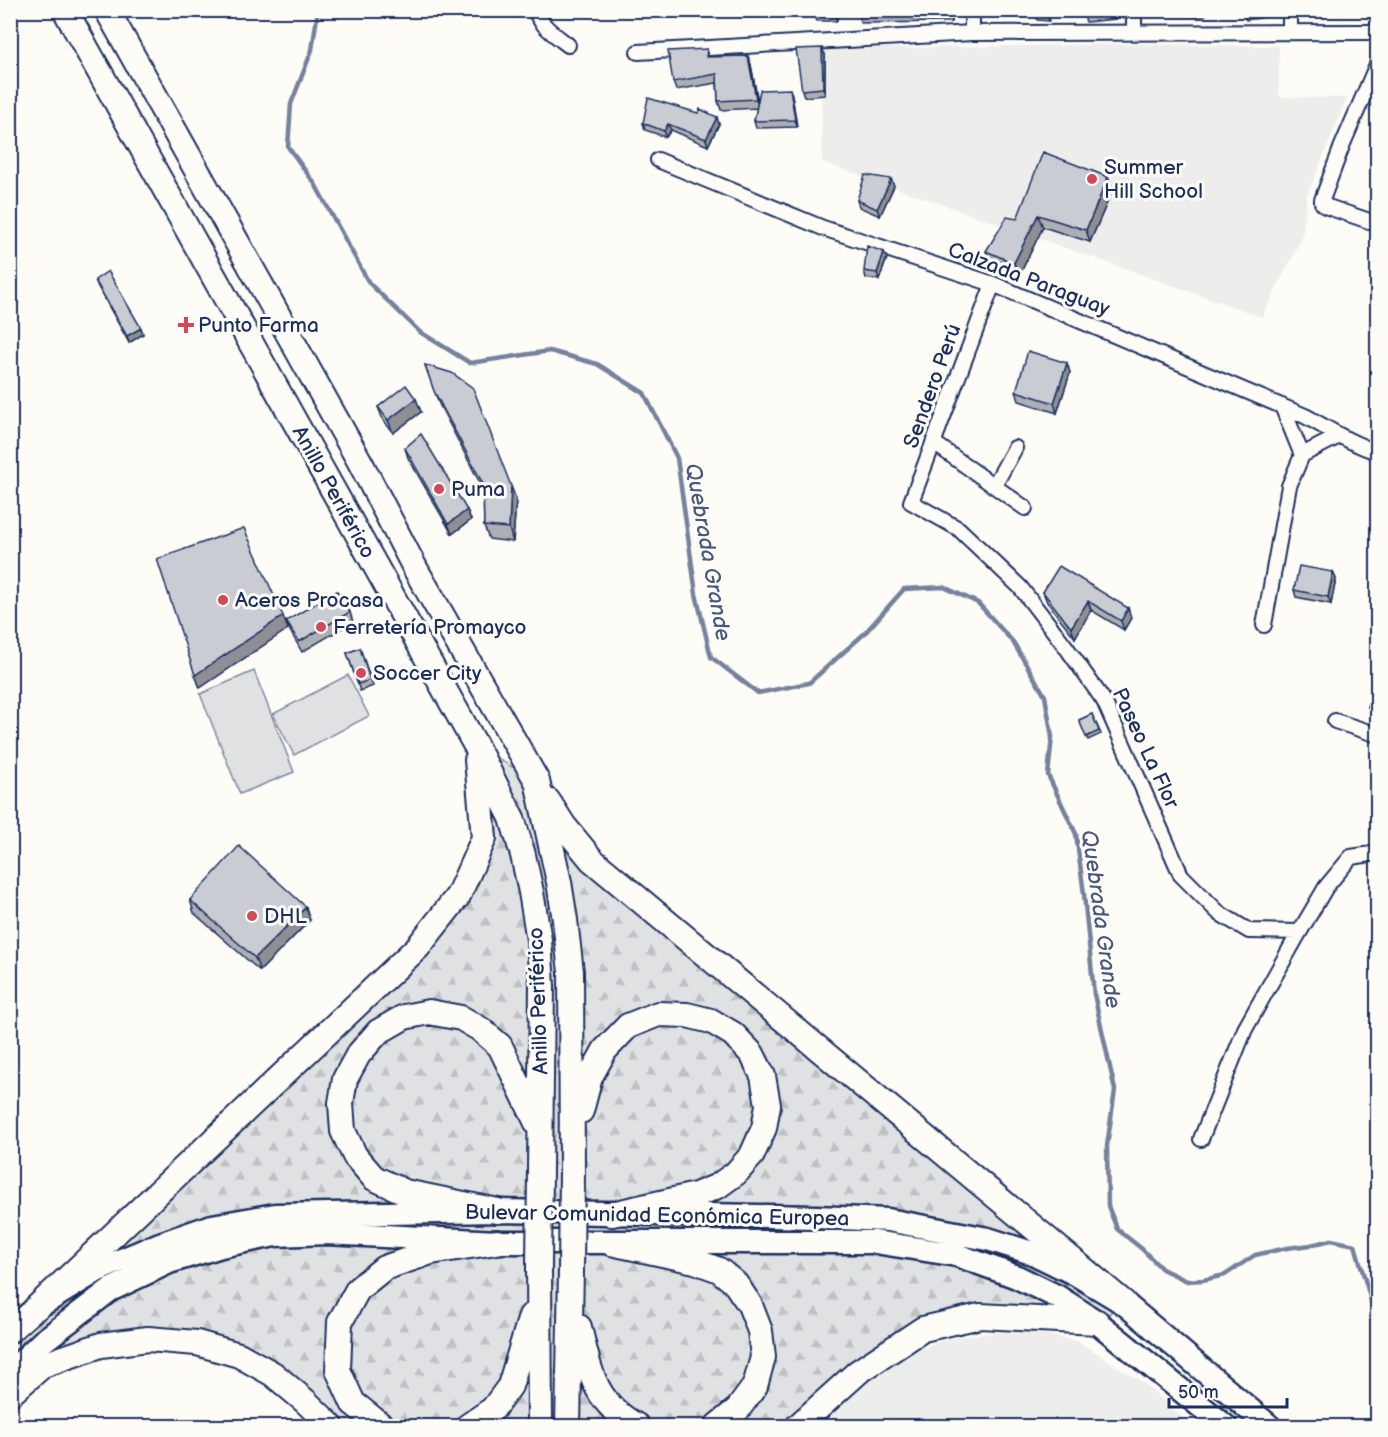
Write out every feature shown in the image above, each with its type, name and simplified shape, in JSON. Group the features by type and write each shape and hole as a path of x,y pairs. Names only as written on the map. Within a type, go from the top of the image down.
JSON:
{"highway":[{"name":"Anillo Periférico","path":"65,10 476,746 512,818 531,892 542,986 538,1293 540,1426"},
{"name":"Anillo Periférico","path":"107,10 360,462 416,570 537,781 566,920 571,972 573,1146 568,1426"},
{"path":"36,1308 425,939 458,896 484,838 476,746"},
{"path":"537,781 564,826 592,860 1124,1303"},
{"path":"498,1211 405,1192 374,1178 355,1156 343,1131 341,1103 345,1079 358,1055 378,1032 404,1017 429,1012 461,1018 480,1029 500,1046 540,1130"},
{"path":"573,1146 590,1077 605,1050 628,1026 658,1014 687,1015 711,1020 733,1034 752,1054 763,1076 768,1106 764,1128 752,1155 736,1173 718,1185 696,1195 612,1214"},
{"path":"382,1426 353,1403 338,1370 340,1322 358,1289 384,1268 431,1252 497,1242"},
{"path":"611,1243 694,1261 719,1270 735,1283 750,1305 760,1330 763,1357 755,1386 738,1409 717,1426"},
{"path":"571,1281 590,1372 604,1400 622,1418 638,1426"},
{"path":"468,1426 493,1409 510,1386 538,1293"},
{"path":"798,1426 858,1372 923,1329 980,1316 1097,1322"},
{"path":"10,1394 43,1365 101,1345 148,1339 197,1343 239,1355 273,1374 332,1426"}],"main road":[{"name":"Bulevar Comunidad Económica Europea","path":"10,1331 36,1308 98,1270 160,1244 212,1226 275,1215 498,1211 888,1220 988,1239 1035,1254 1074,1273 1124,1303 1269,1426"},
{"name":"Bulevar Comunidad Económica Europea","path":"10,1373 42,1342 110,1290 169,1262 220,1246 275,1235 327,1233 497,1242 875,1242 957,1255 1017,1277 1058,1297 1097,1322 1225,1426"}],"street":[{"path":"535,10 538,19 568,45"},
{"path":"972,10 972,33"},
{"path":"1134,10 1134,33"},
{"path":"1290,10 1290,32"},
{"path":"638,52 972,33 1377,32"},
{"path":"1377,62 1341,146 1322,200 1324,206 1377,224"},
{"name":"Calzada Paraguay","path":"658,160 823,228 993,284 1305,416 1339,436 1377,452"},
{"name":"Sendero Perú","path":"911,502 993,284"},
{"path":"1282,406 1302,455"},
{"path":"1264,625 1289,486 1302,455 1339,436"},
{"path":"934,443 1024,508"},
{"path":"994,486 1015,448"},
{"name":"Paseo La Flor","path":"911,502 959,529 1020,587 1066,647 1104,701 1181,875 1219,913 1249,931 1299,932"},
{"path":"1335,721 1377,735"},
{"path":"1201,1139 1245,1029 1326,887 1351,857 1377,853"}],"shaded area":[{"name":"Summer Hill School","path":"1134,44 1279,46 1279,97 1347,98 1307,196 1302,238 1262,317 822,162 821,49"},
{"path":"1017,1329 1078,1341 1145,1384 1192,1426 813,1426 902,1355 949,1338"}],"green space":[{"path":"254,671 294,772 240,794 200,694"},
{"path":"348,675 369,716 294,755 273,714"},
{"path":"476,746 537,781 564,826 1124,1303 1097,1322 923,1329 798,1426 331,1426 273,1374 148,1339 11,1390 10,1331 418,947 484,838"}],"building":[{"path":"814,10 835,10 835,15 814,15"},
{"path":"859,10 950,10 950,16 859,16"},
{"path":"1035,10 1047,10 1046,14 1035,13"},
{"path":"1082,10 1106,10 1083,13"},
{"path":"1243,10 1265,10 1243,14"},
{"path":"822,48 823,88 802,90 796,49"},
{"path":"707,49 706,57 748,56 756,99 718,101 717,74 673,82 668,51"},
{"path":"790,89 795,120 754,121 760,90"},
{"path":"648,98 698,113 700,109 717,117 706,139 668,124 664,131 643,123"},
{"path":"1043,152 1108,177 1086,230 1038,215 1014,263 986,251 1007,217 1017,219"},
{"path":"865,175 891,179 877,209 857,200"},
{"path":"867,246 884,252 877,273 864,271"},
{"path":"108,271 141,328 127,336 95,280"},
{"path":"1028,351 1067,363 1054,403 1016,391"},
{"path":"425,365 452,373 473,388 511,486 509,528 484,526 483,484 434,391"},
{"path":"406,385 416,399 388,420 378,407"},
{"name":"Puma","path":"421,434 467,510 448,524 405,448"},
{"name":"Aceros Procasa","path":"244,528 283,616 195,675 157,559"},
{"path":"1059,566 1128,608 1121,621 1088,601 1071,628 1043,592"},
{"path":"1299,566 1333,572 1328,597 1294,590"},
{"path":"337,591 350,612 299,642 286,621"},
{"name":"Soccer City","path":"360,648 370,680 358,684 347,653"},
{"path":"1372,691 1377,692 1377,709 1368,707"},
{"path":"1092,714 1099,731 1086,737 1079,720"},
{"name":"DHL","path":"239,846 306,907 255,958 190,900"},
{"path":"28,1421 41,1426 25,1426"}],"waterway":[{"name":"Quebrada Grande","path":"318,10 312,50 291,104 288,147 315,184 369,283 420,332 470,363 550,351 597,364 644,393 677,458 696,594 711,657 758,693 809,683 865,633 904,589 944,587 978,603 1013,642 1045,696 1052,737 1048,775 1076,834 1094,994 1115,1090 1107,1146 1108,1206 1117,1229 1162,1269 1187,1281 1225,1275 1255,1255 1287,1248 1331,1240 1355,1245 1378,1325"}],"place":[{"name":"Summer Hill School","path":"1092,179"},
{"name":"Punto Farma","path":"186,325"},
{"name":"Puma","path":"439,489"},
{"name":"Aceros Procasa","path":"223,600"},
{"name":"Ferretería Promayco","path":"321,627"},
{"name":"Soccer City","path":"361,673"},
{"name":"DHL","path":"252,916"}]}
